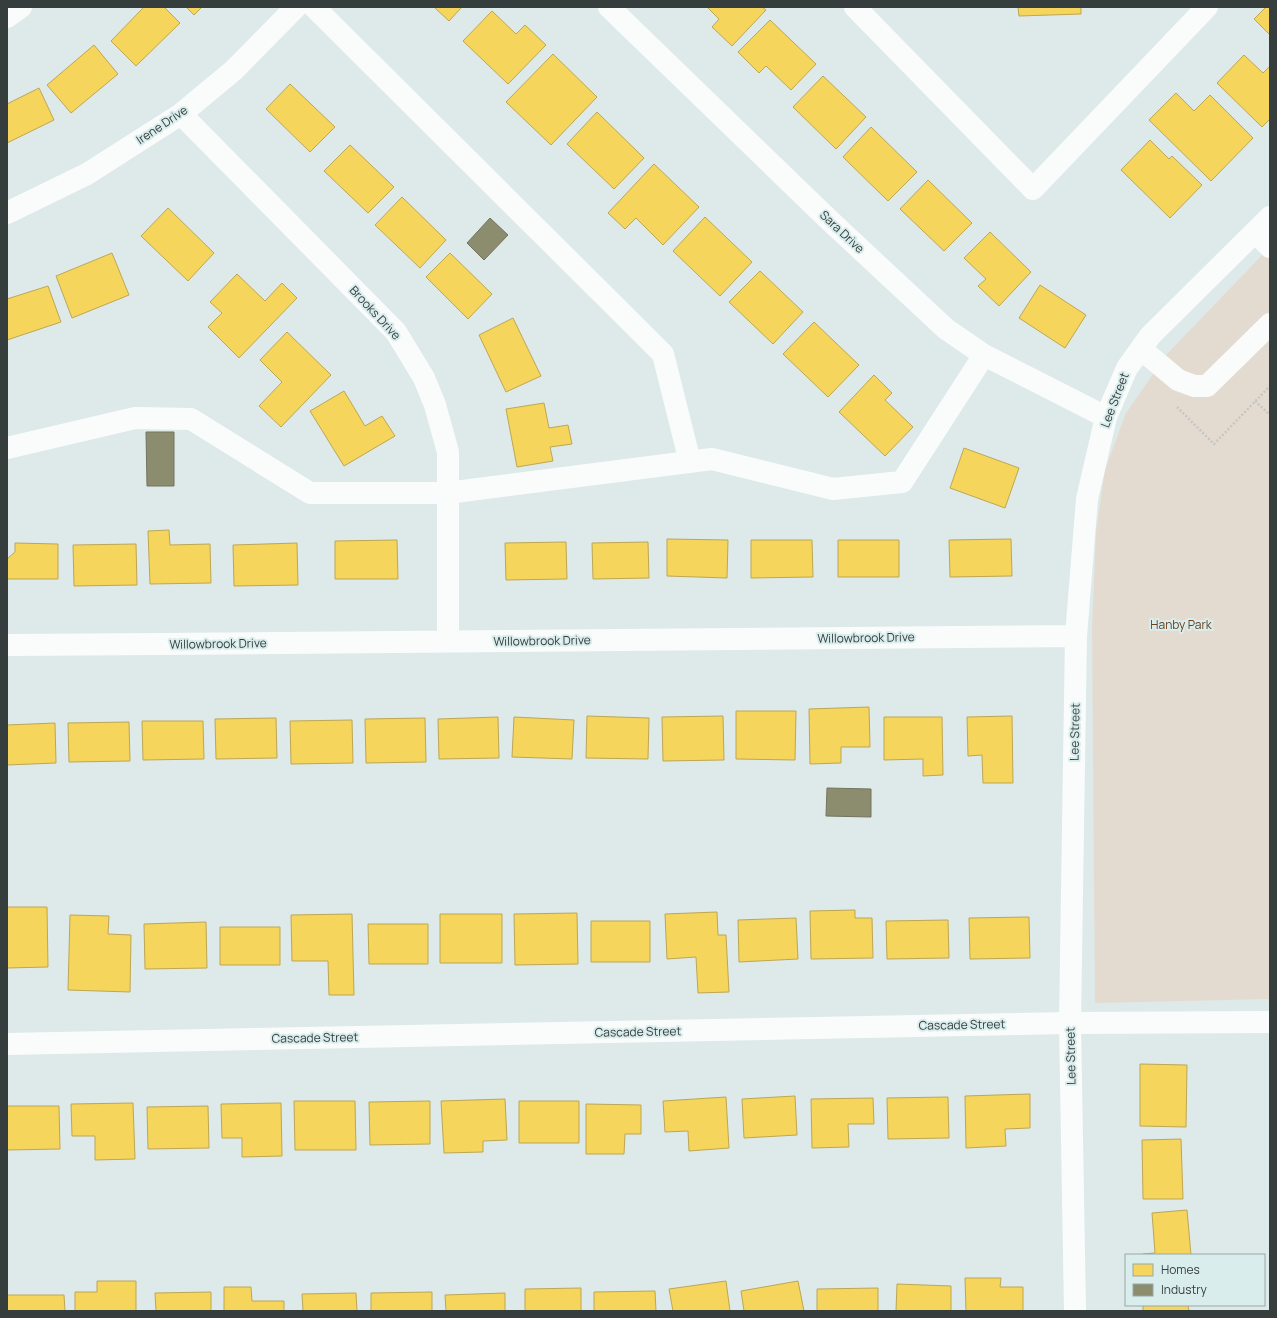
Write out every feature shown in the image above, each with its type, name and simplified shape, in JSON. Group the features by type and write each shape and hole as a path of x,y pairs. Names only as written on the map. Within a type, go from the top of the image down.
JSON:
{"street":[{"path":"7,17 21,7"},
{"name":"Irene Drive","path":"7,213 87,174 181,114 234,70 296,7"},
{"path":"314,7 663,354 690,462"},
{"name":"Sara Drive","path":"609,7 827,218 946,329 984,355 1106,417"},
{"path":"855,7 1033,189 1207,7"},
{"name":"Brooks Drive","path":"181,114 396,332 424,378 436,405 448,452 448,642"},
{"name":"Lee Street","path":"1075,1311 1070,1023 1076,636 1087,500 1106,417 1127,368 1150,336 1262,239 1270,217"},
{"path":"1141,349 1178,380 1194,386 1207,386 1270,324"},
{"path":"7,448 136,418 191,419 310,493 447,493 712,459 833,489 902,482 984,355"},
{"name":"Willowbrook Drive","path":"7,645 1076,636"},
{"name":"Cascade Street","path":"7,1044 1070,1023 1270,1022"}],"path":[{"path":"1176,406 1214,444 1270,386"},
{"path":"1255,401 1270,415"}],"green space":[{"name":"Hanby Park","path":"1270,247 1270,999 1095,1003 1092,630 1096,532 1105,470 1126,413 1168,353"}],"building: Homes":[{"path":"144,7 164,7 180,23 136,66 111,41"},
{"path":"186,7 202,7 194,15"},
{"path":"434,7 462,7 449,21"},
{"path":"707,7 762,7 766,10 732,46 712,27 719,19"},
{"path":"1018,7 1081,7 1081,14 1019,16"},
{"path":"1266,7 1270,7 1270,35 1254,19"},
{"path":"492,11 516,34 525,25 546,45 508,84 463,41"},
{"path":"770,20 816,64 791,90 766,66 759,73 738,52"},
{"path":"94,45 118,74 71,113 47,85"},
{"path":"553,54 597,97 551,145 506,102"},
{"path":"1244,55 1263,73 1270,66 1270,119 1262,127 1217,83"},
{"path":"823,76 866,117 836,149 793,107"},
{"path":"290,84 335,127 310,152 266,109"},
{"path":"39,88 54,120 7,143 7,104"},
{"path":"1176,93 1194,111 1210,95 1253,138 1211,181 1149,120"},
{"path":"597,112 644,158 614,189 567,144"},
{"path":"871,127 917,172 888,201 843,157"},
{"path":"1150,140 1169,159 1172,156 1202,185 1170,218 1121,170"},
{"path":"350,145 394,187 368,213 324,171"},
{"path":"654,164 699,207 663,245 636,218 625,229 608,213"},
{"path":"928,180 972,223 944,251 900,209"},
{"path":"402,197 446,240 420,268 375,225"},
{"path":"168,208 214,253 188,281 141,236"},
{"path":"705,217 752,262 720,296 673,251"},
{"path":"990,232 1031,272 999,306 978,286 986,279 964,258"},
{"path":"112,253 129,295 72,318 56,276"},
{"path":"450,253 492,294 468,319 426,277"},
{"path":"760,271 803,312 773,344 729,302"},
{"path":"237,274 265,301 282,283 297,298 239,358 208,327 222,313 210,302"},
{"path":"1040,285 1086,315 1065,348 1019,318"},
{"path":"48,286 61,322 7,340 7,299"},
{"path":"513,318 541,376 506,392 479,335"},
{"path":"814,322 859,365 828,397 783,354"},
{"path":"287,332 331,375 281,427 259,406 282,382 260,360"},
{"path":"874,375 892,393 885,400 913,427 885,456 839,412"},
{"path":"344,391 365,426 382,416 395,436 344,466 310,411"},
{"path":"544,403 549,428 568,425 572,444 550,447 553,461 517,467 506,409"},
{"path":"964,448 1019,468 1005,508 950,488"},
{"path":"169,530 170,545 210,544 211,583 150,584 148,531"},
{"path":"667,539 728,540 727,578 667,576"},
{"path":"1011,539 1012,576 950,577 949,540"},
{"path":"397,540 398,579 335,579 335,541"},
{"path":"751,540 812,540 813,577 751,578"},
{"path":"838,540 899,540 899,577 838,577"},
{"path":"566,542 567,579 506,580 505,543"},
{"path":"648,542 649,578 593,579 592,543"},
{"path":"15,543 58,544 58,579 7,579 7,559 15,552"},
{"path":"297,543 298,585 234,586 233,545"},
{"path":"136,544 137,585 74,586 73,545"},
{"path":"869,707 870,747 841,747 841,763 810,764 809,709"},
{"path":"736,711 796,711 795,760 736,759"},
{"path":"587,716 649,718 648,759 586,758"},
{"path":"723,716 724,760 663,761 662,717"},
{"path":"1012,716 1013,783 983,783 982,755 968,756 967,717"},
{"path":"498,717 499,758 439,759 438,719"},
{"path":"514,717 574,720 572,759 512,757"},
{"path":"884,717 942,717 943,775 923,776 923,759 884,760"},
{"path":"276,718 277,758 216,759 215,719"},
{"path":"425,718 426,762 366,763 365,719"},
{"path":"352,720 353,763 291,764 290,721"},
{"path":"142,721 203,721 204,759 143,760"},
{"path":"129,722 130,761 69,762 68,723"},
{"path":"55,723 56,763 7,765 7,725"},
{"path":"7,907 47,907 48,967 7,968"},
{"path":"855,910 855,918 872,918 873,958 811,959 810,911"},
{"path":"717,912 718,935 726,935 729,992 698,993 696,957 667,959 665,914"},
{"path":"577,913 578,964 515,965 514,914"},
{"path":"352,914 354,995 329,995 328,961 292,961 291,915"},
{"path":"440,914 502,914 502,963 440,963"},
{"path":"70,915 109,916 108,934 131,935 130,992 68,990"},
{"path":"1029,917 1030,958 970,959 969,918"},
{"path":"796,918 798,959 739,962 738,920"},
{"path":"948,920 949,958 887,959 886,921"},
{"path":"591,921 650,921 650,962 591,962"},
{"path":"206,922 207,968 145,969 144,924"},
{"path":"368,924 428,924 428,964 369,964"},
{"path":"220,927 280,927 280,965 220,965"},
{"path":"1140,1064 1187,1065 1186,1127 1140,1126"},
{"path":"1030,1094 1030,1128 1005,1129 1006,1146 966,1148 965,1096"},
{"path":"795,1096 797,1135 744,1138 742,1099"},
{"path":"726,1097 729,1148 689,1151 688,1131 665,1132 663,1101"},
{"path":"948,1097 949,1138 888,1139 887,1098"},
{"path":"873,1098 874,1124 848,1124 849,1147 812,1148 811,1099"},
{"path":"505,1099 507,1140 483,1141 483,1152 444,1153 441,1101"},
{"path":"294,1101 355,1101 356,1150 295,1150"},
{"path":"430,1101 430,1144 370,1145 369,1102"},
{"path":"519,1101 579,1101 579,1143 519,1143"},
{"path":"133,1103 135,1159 95,1160 95,1136 72,1136 71,1104"},
{"path":"281,1103 282,1156 242,1157 242,1138 222,1138 221,1104"},
{"path":"586,1104 641,1105 641,1134 625,1134 624,1154 586,1154"},
{"path":"7,1106 59,1106 60,1149 7,1150"},
{"path":"208,1106 209,1148 148,1149 147,1107"},
{"path":"1181,1139 1183,1199 1143,1199 1142,1140"},
{"path":"1187,1210 1191,1254 1143,1254 1155,1253 1152,1213"},
{"path":"965,1278 1001,1278 1000,1287 1023,1287 1023,1311 966,1311"},
{"path":"97,1281 136,1281 136,1311 75,1311 75,1292 97,1292"},
{"path":"726,1281 730,1311 673,1311 669,1289"},
{"path":"798,1281 804,1311 744,1311 741,1291"},
{"path":"897,1284 951,1286 951,1311 896,1311"},
{"path":"224,1287 251,1287 252,1301 284,1301 284,1311 224,1311"},
{"path":"581,1288 581,1311 525,1311 525,1289"},
{"path":"878,1288 878,1311 817,1311 817,1289"},
{"path":"655,1291 656,1311 594,1311 594,1292"},
{"path":"211,1292 211,1311 156,1311 155,1293"},
{"path":"432,1292 432,1311 371,1311 371,1293"},
{"path":"356,1293 357,1311 303,1311 302,1294"},
{"path":"505,1293 505,1311 446,1311 445,1295"},
{"path":"7,1295 64,1295 65,1311 7,1311"},
{"path":"1143,1306 1188,1306 1189,1311 1143,1311"}],"building: Industry":[{"path":"490,218 508,235 484,260 467,243"},
{"path":"146,432 174,432 174,486 147,486"},
{"path":"827,788 871,789 871,817 826,816"}]}
